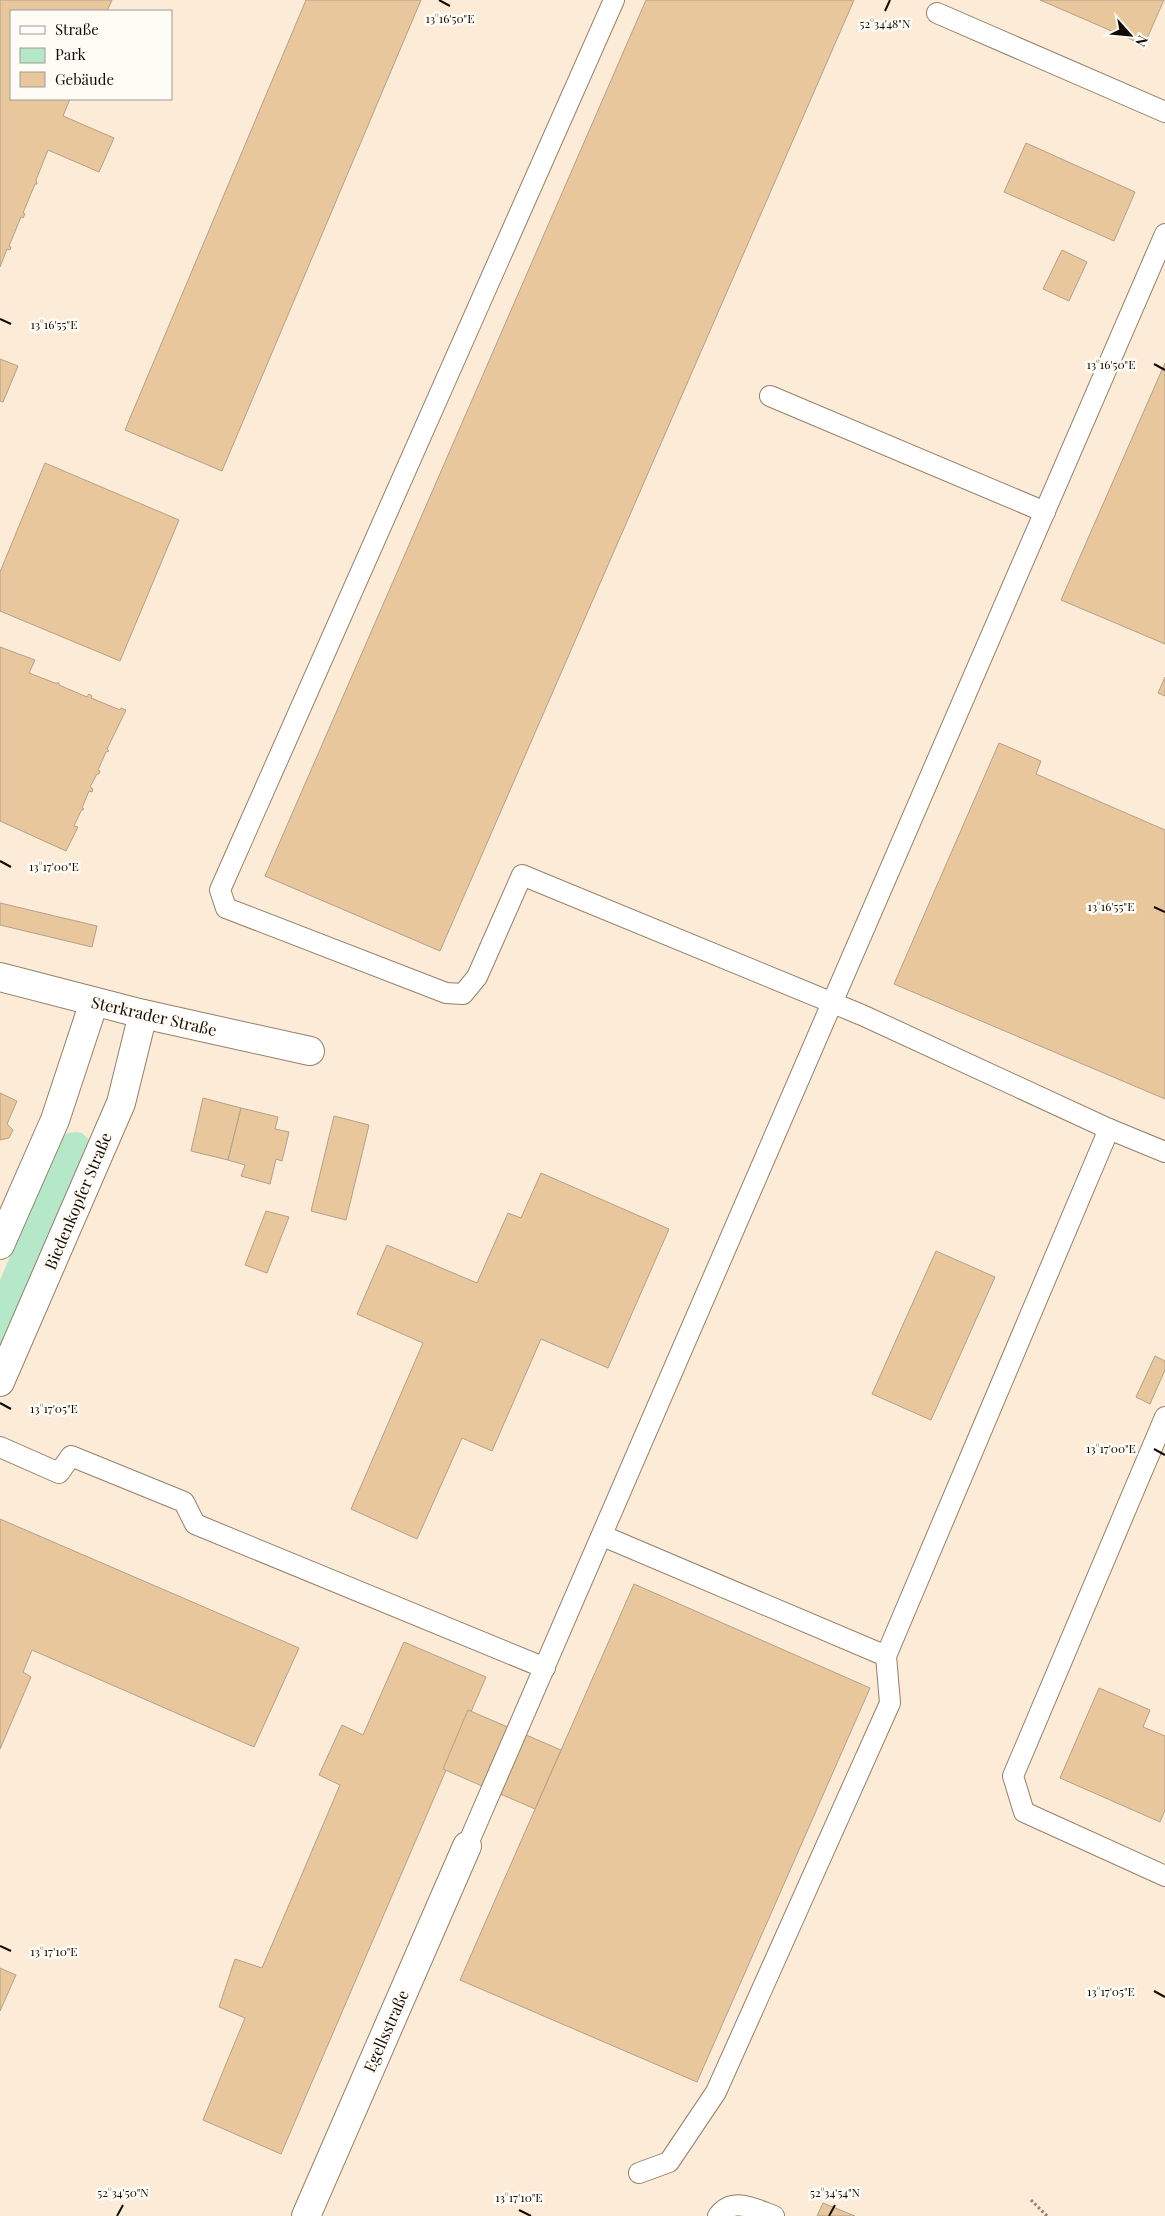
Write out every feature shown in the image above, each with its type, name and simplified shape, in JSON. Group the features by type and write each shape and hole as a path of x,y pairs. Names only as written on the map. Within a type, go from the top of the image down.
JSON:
{"street":[{"name":"Sterkrader Straße","path":"0,977 143,1014 310,1051"},
{"path":"0,1245 55,1120 94,1002"},
{"name":"Biedenkopfer Straße","path":"0,1382 120,1103 143,1014"},
{"name":"Egellsstraße","path":"306,2216 467,1846"}],"lane":[{"path":"614,0 220,890 226,908 446,993 463,994 477,977 522,875 832,1002 1108,1129 1165,1152"},
{"path":"938,13 1165,112"},
{"path":"467,1846 603,1536 1165,234"},
{"path":"770,396 1045,512"},
{"path":"639,2173 669,2162 716,2092 890,1702 886,1656 1108,1129"},
{"path":"1165,1418 1013,1776 1024,1812 1165,1876"},
{"path":"0,1447 59,1472 71,1456 184,1502 195,1524 545,1668"},
{"path":"603,1536 886,1656"},
{"path":"718,2216 727,2207 736,2204 745,2205 774,2216"}],"path":[{"path":"1032,2200 1047,2216"}],"green space":[{"path":"67,1133 82,1133 92,1143 0,1362 0,1280 60,1140"}],"building":[{"path":"0,0 112,0 107,10 10,10 10,100 70,100 63,116 114,138 99,172 48,150 36,180 37,184 35,184 23,213 25,214 23,218 21,217 9,246 11,247 10,250 7,249 0,267"},
{"path":"306,0 421,0 222,471 125,430"},
{"path":"646,0 854,0 440,951 265,876"},
{"path":"1040,0 1164,0 1144,45"},
{"path":"1026,143 1135,192 1114,241 1004,192"},
{"path":"1062,250 1087,262 1069,301 1043,289"},
{"path":"0,359 18,366 3,402 0,401"},
{"path":"1165,363 1165,644 1061,600"},
{"path":"45,463 179,520 120,661 0,611 0,572"},
{"path":"0,647 35,660 29,673 59,683 59,685 87,697 89,694 92,696 91,698 120,710 121,708 126,710 107,749 109,751 106,752 98,770 100,771 99,774 97,774 90,787 93,789 92,792 89,791 82,808 84,809 81,811 74,826 78,827 66,851 0,821"},
{"path":"1165,677 1165,696 1158,693"},
{"path":"999,743 1041,761 1036,774 1165,830 1165,1099 894,984"},
{"path":"0,903 97,926 92,947 0,925"},
{"path":"0,1093 17,1101 7,1124 13,1130 9,1138 0,1140"},
{"path":"203,1098 241,1108 228,1160 191,1151"},
{"path":"241,1108 278,1117 275,1129 289,1132 282,1161 276,1159 270,1184 241,1176 245,1165 228,1160"},
{"path":"334,1116 369,1125 346,1220 311,1211"},
{"path":"541,1173 669,1229 608,1368 541,1339 492,1451 462,1438 417,1539 351,1509 423,1343 357,1314 387,1245 477,1283 508,1213 521,1218"},
{"path":"266,1211 289,1217 267,1273 245,1265"},
{"path":"936,1251 995,1277 931,1420 872,1394"},
{"path":"1155,1356 1165,1361 1165,1370 1150,1404 1136,1397"},
{"path":"0,1519 299,1648 254,1747 32,1650 23,1672 31,1677 0,1749"},
{"path":"634,1584 870,1688 697,2082 460,1980"},
{"path":"404,1642 486,1677 281,2154 203,2120 245,2018 219,2007 235,1959 262,1968 340,1785 319,1775 342,1725 363,1735"},
{"path":"1099,1688 1150,1710 1143,1727 1165,1736 1165,1810 1160,1822 1060,1778"},
{"path":"468,1710 561,1750 535,1809 443,1769"},
{"path":"0,1968 16,1975 0,2011"},
{"path":"823,2203 855,2216 817,2216"}]}
